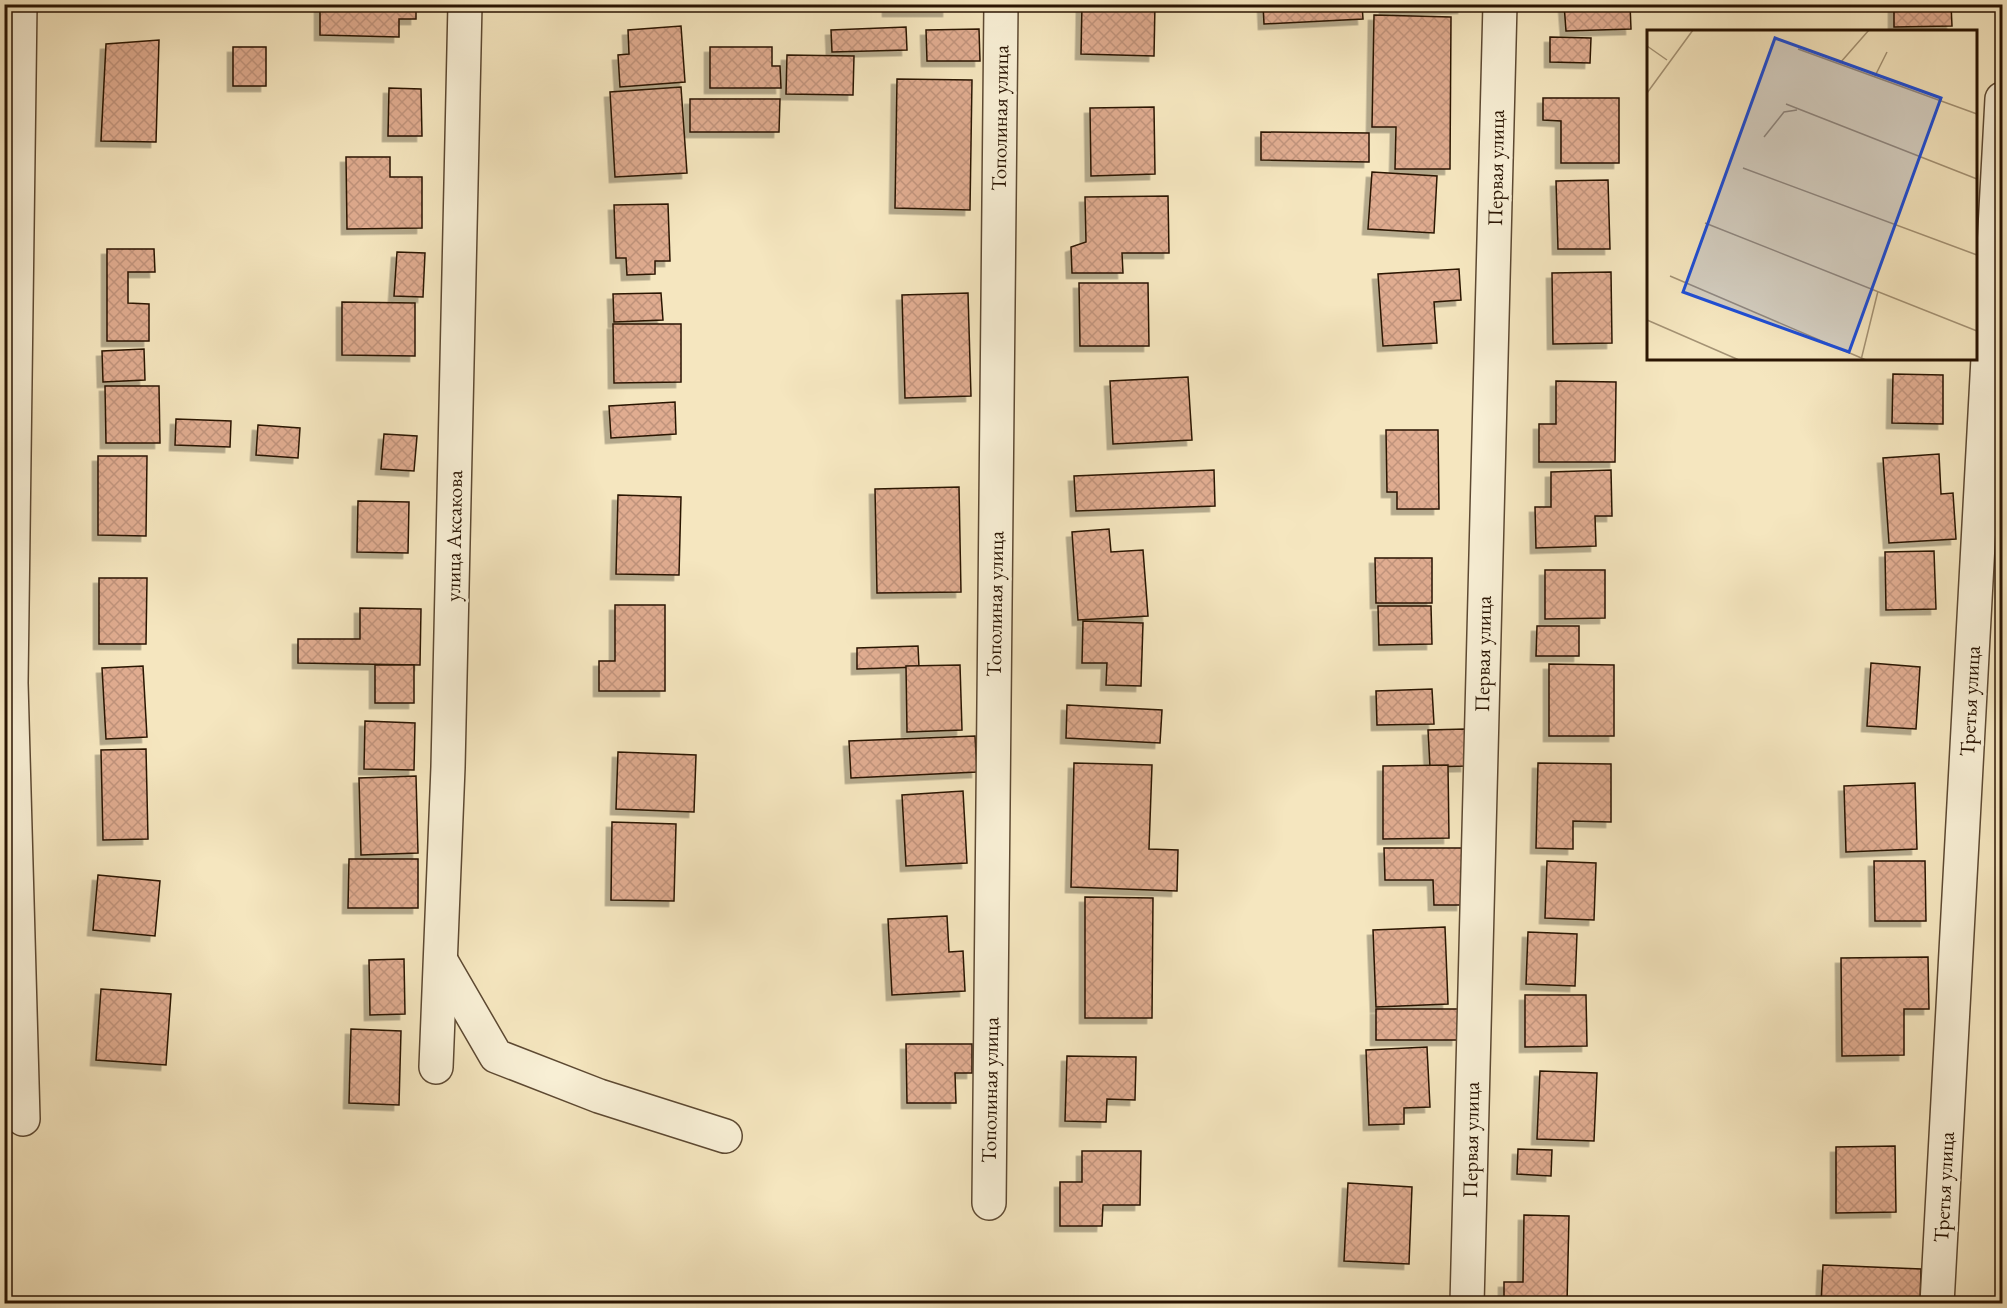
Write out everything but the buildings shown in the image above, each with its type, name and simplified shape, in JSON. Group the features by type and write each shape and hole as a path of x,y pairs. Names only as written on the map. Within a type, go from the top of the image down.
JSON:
{"street":[{"path":"20,4 9,793 23,1119"},
{"name":"улица Аксакова","path":"436,1067 448,767 465,4"},
{"name":"Тополиная улица","path":"989,1203 1001,4"},
{"name":"Первая улица","path":"1467,1304 1500,4"},
{"name":"Третья улица","path":"1937,1304 2002,99"},
{"path":"441,961 496,1056 599,1096 725,1136"}]}
